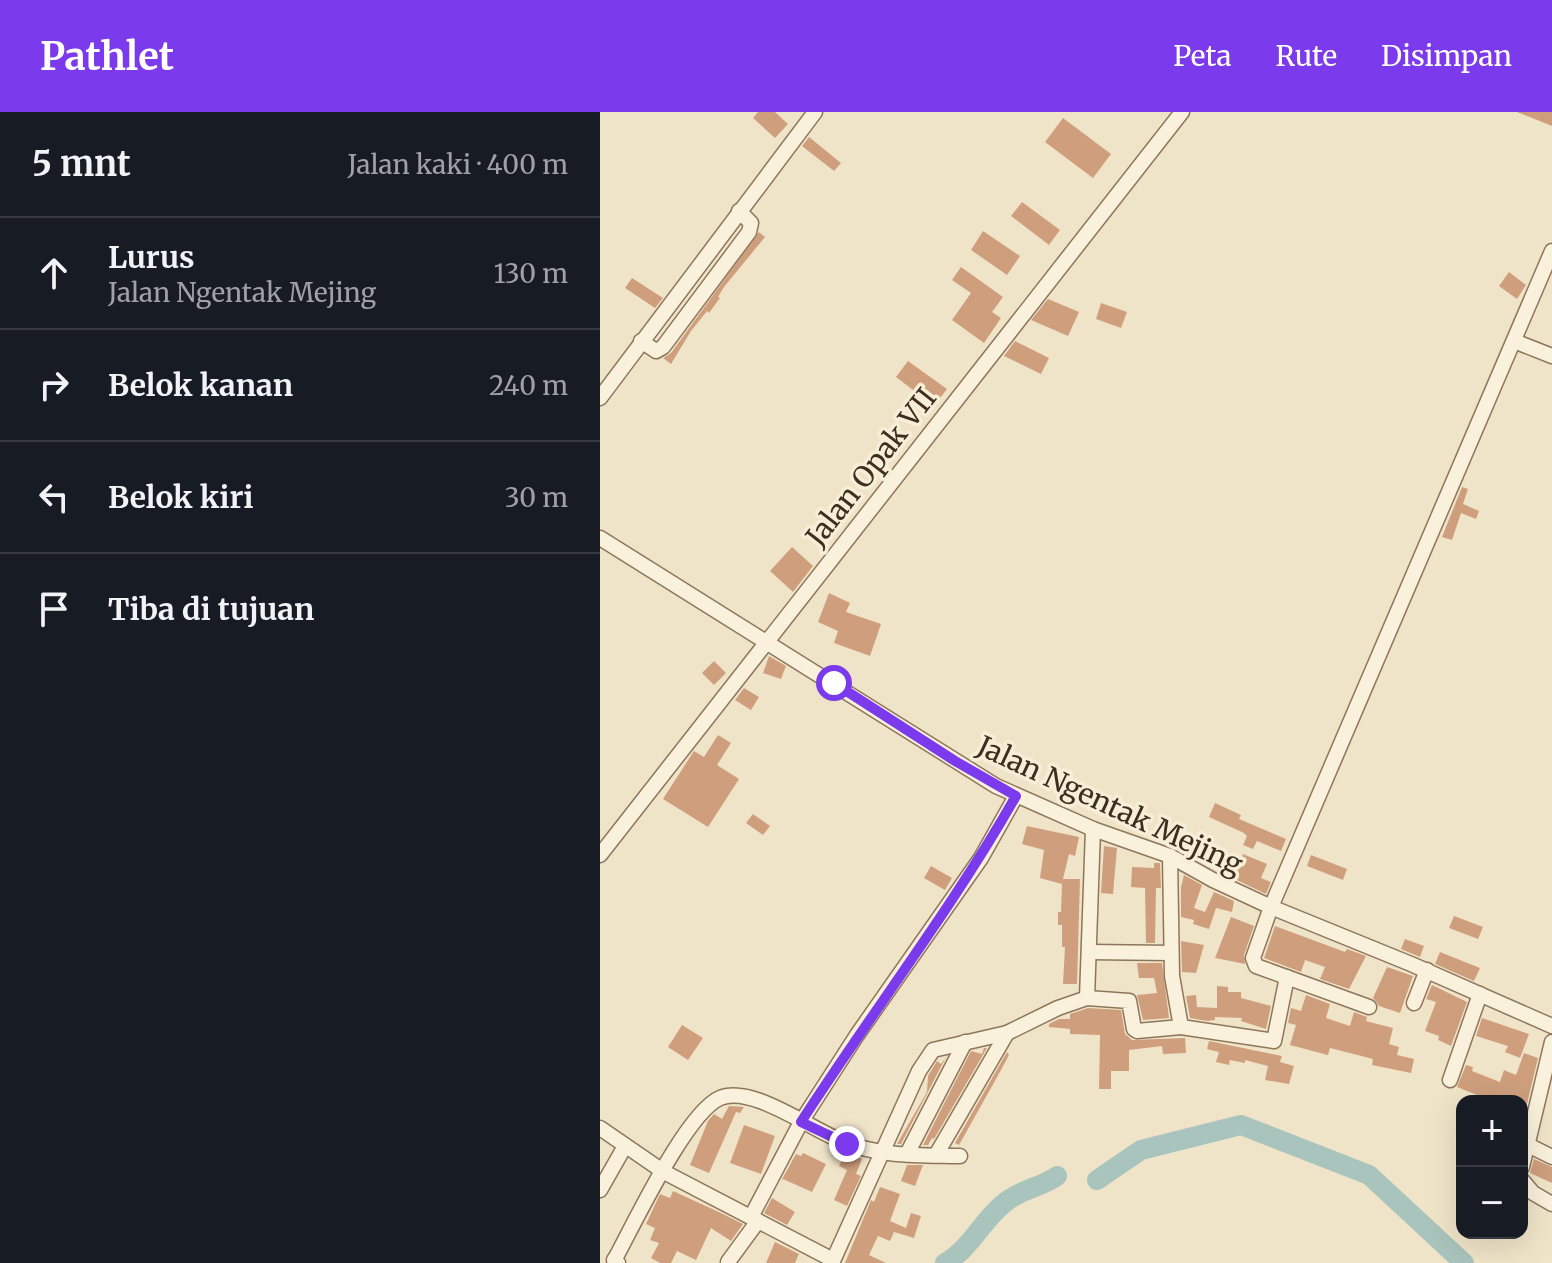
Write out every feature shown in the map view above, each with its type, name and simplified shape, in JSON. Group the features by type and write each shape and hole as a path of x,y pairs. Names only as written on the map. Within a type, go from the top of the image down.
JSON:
{"street":[{"path":"600,398 815,112"},
{"name":"Jalan Opak VII","path":"600,855 1182,112"},
{"path":"641,341 656,351 663,347 751,229 751,223 739,211"},
{"path":"1369,1007 1256,966 1252,961 1271,907 1552,251"},
{"path":"1514,341 1552,356"},
{"name":"Jalan Ngentak Mejing","path":"600,538 955,761 1016,796 1093,829 1170,856 1271,907 1427,970 1552,1026"},
{"path":"727,1263 755,1219 801,1122 857,1035 981,858 1016,796"},
{"path":"1087,998 1093,829"},
{"path":"1170,856 1171,953 1181,1027"},
{"path":"1089,952 1171,953"},
{"path":"1414,1003 1427,970"},
{"path":"600,1128 664,1172 832,1262 925,1060 933,1050 1007,1033 1058,1008 1087,998 1129,1001 1137,1031 1202,1028 1274,1041 1287,977"},
{"path":"1450,1080 1480,994"},
{"path":"936,1155 1007,1033"},
{"path":"907,1154 965,1042"},
{"path":"1552,1042 1528,1145 1552,1157"},
{"path":"618,1263 614,1260 678,1145 701,1113 718,1098 748,1096 847,1144 881,1153 960,1156"},
{"path":"600,1190 625,1146"},
{"path":"1528,1187 1552,1204"}],"building":[{"path":"758,112 775,112 788,124 775,138 753,118"},
{"path":"1517,112 1552,112 1552,126"},
{"path":"1063,118 1111,154 1093,178 1045,142"},
{"path":"809,137 841,163 834,171 802,146"},
{"path":"1022,202 1060,230 1049,245 1011,216"},
{"path":"983,231 1020,256 1007,275 971,250"},
{"path":"759,232 765,237 724,287 709,313 707,311 691,331 671,364 663,358 671,353"},
{"path":"961,267 1003,297 992,312 1001,318 984,343 952,320 971,293 952,280"},
{"path":"1509,272 1526,285 1517,299 1499,286"},
{"path":"632,278 663,298 655,308 625,288"},
{"path":"1048,299 1079,312 1068,336 1031,320"},
{"path":"1101,303 1127,312 1121,328 1096,319"},
{"path":"1015,341 1049,358 1041,374 1004,356"},
{"path":"908,361 947,389 934,406 896,377"},
{"path":"1462,487 1468,489 1463,504 1479,511 1476,519 1461,513 1452,540 1442,537"},
{"path":"792,547 813,566 793,592 770,571"},
{"path":"829,593 850,603 846,612 881,624 870,656 834,643 838,631 818,622"},
{"path":"769,656 786,666 781,679 763,673"},
{"path":"714,661 726,673 714,685 702,673"},
{"path":"744,688 759,697 751,710 735,700"},
{"path":"718,735 731,743 717,765 739,779 708,827 663,799 694,751 704,757"},
{"path":"1215,803 1241,815 1239,819 1286,839 1281,851 1257,841 1253,849 1243,845 1247,836 1244,833 1209,817"},
{"path":"753,814 770,826 763,835 746,823"},
{"path":"1027,826 1079,837 1075,856 1069,854 1063,879 1080,879 1077,984 1063,984 1065,947 1062,947 1062,925 1058,925 1062,884 1040,878 1044,850 1022,844"},
{"path":"1104,846 1117,848 1113,894 1101,893"},
{"path":"1243,854 1267,864 1261,878 1271,882 1266,894 1222,873 1227,862 1238,867"},
{"path":"1311,855 1347,869 1343,880 1307,866"},
{"path":"1154,863 1160,863 1161,888 1156,888 1155,943 1146,943 1145,888 1131,887 1132,867 1154,868"},
{"path":"931,866 952,878 945,890 924,878"},
{"path":"1184,875 1202,885 1194,908 1205,912 1214,892 1234,901 1232,912 1216,908 1209,929 1181,917"},
{"path":"1454,916 1483,927 1478,939 1449,928"},
{"path":"1231,917 1254,926 1244,955 1245,964 1215,958"},
{"path":"1275,926 1345,952 1347,949 1366,956 1349,989 1320,979 1325,967 1305,960 1301,972 1264,958"},
{"path":"1405,939 1424,946 1420,957 1401,949"},
{"path":"1181,941 1204,945 1196,973 1182,972"},
{"path":"1440,952 1480,968 1474,981 1435,964"},
{"path":"1137,963 1162,963 1169,1018 1143,1020 1137,995 1157,993 1154,978 1139,978"},
{"path":"1387,967 1413,976 1400,1013 1379,1006 1373,998"},
{"path":"1432,985 1467,1002 1451,1046 1438,1040 1439,1036 1425,1031 1436,1002 1426,999"},
{"path":"1217,986 1228,987 1228,992 1241,992 1241,998 1271,1006 1266,1029 1241,1021 1242,1018 1215,1017 1215,1020 1207,1021 1190,1018 1186,996 1196,995 1197,1007 1217,1008"},
{"path":"1306,995 1330,1004 1326,1018 1350,1026 1354,1012 1367,1017 1366,1021 1393,1028 1389,1044 1399,1047 1397,1055 1414,1059 1411,1073 1372,1065 1373,1059 1330,1048 1328,1055 1290,1045 1296,1025 1288,1023 1291,1008 1301,1011"},
{"path":"1088,1008 1121,1010 1125,1034 1132,1040 1185,1038 1186,1053 1163,1054 1162,1046 1129,1050 1129,1071 1111,1071 1111,1089 1099,1089 1100,1035 1070,1034 1070,1029 1049,1027 1059,1019 1070,1019 1070,1014"},
{"path":"1482,1018 1529,1034 1520,1058 1505,1052 1508,1046 1476,1036"},
{"path":"682,1025 703,1038 688,1060 668,1047"},
{"path":"1209,1041 1282,1056 1280,1062 1294,1066 1289,1084 1265,1080 1268,1066 1245,1060 1245,1063 1230,1060 1229,1065 1216,1062 1219,1052 1207,1049"},
{"path":"987,1048 934,1139 923,1145 971,1051 982,1054"},
{"path":"1007,1052 1009,1055 959,1145 955,1143"},
{"path":"1524,1053 1538,1058 1528,1100 1528,1095 1477,1095 1457,1087 1466,1065 1473,1067 1472,1071 1500,1082 1504,1070 1516,1075"},
{"path":"946,1057 901,1144 897,1144 927,1092 928,1076 937,1061 941,1064"},
{"path":"729,1106 744,1107 740,1113 736,1112 709,1173 690,1165 708,1121 714,1114 722,1119"},
{"path":"744,1125 775,1136 761,1174 730,1163"},
{"path":"803,1153 826,1164 812,1192 783,1179 781,1181 796,1154 801,1156"},
{"path":"845,1153 862,1159 856,1174 861,1176 847,1206 834,1200 847,1170 839,1166"},
{"path":"1534,1159 1552,1167 1552,1183 1530,1173"},
{"path":"907,1165 923,1165 915,1186 901,1181"},
{"path":"880,1187 900,1194 890,1221 906,1228 911,1213 921,1216 914,1238 894,1232 890,1241 878,1236 869,1255 886,1263 845,1263 871,1200 874,1202"},
{"path":"673,1191 743,1224 731,1241 711,1228 696,1260 677,1251 671,1263 660,1263 651,1258 659,1243 650,1240 655,1228 646,1224 660,1194 670,1198"},
{"path":"772,1198 795,1212 787,1225 764,1213"},
{"path":"775,1242 799,1254 795,1263 766,1263"}],"waterway":[{"path":"1097,1180 1141,1150 1241,1125 1369,1175 1464,1263"},
{"path":"945,1263 962,1250 1007,1201 1057,1176"}],"route":[{"path":"834,683 955,761 1016,796 981,858 857,1035 801,1122 847,1144"}]}
